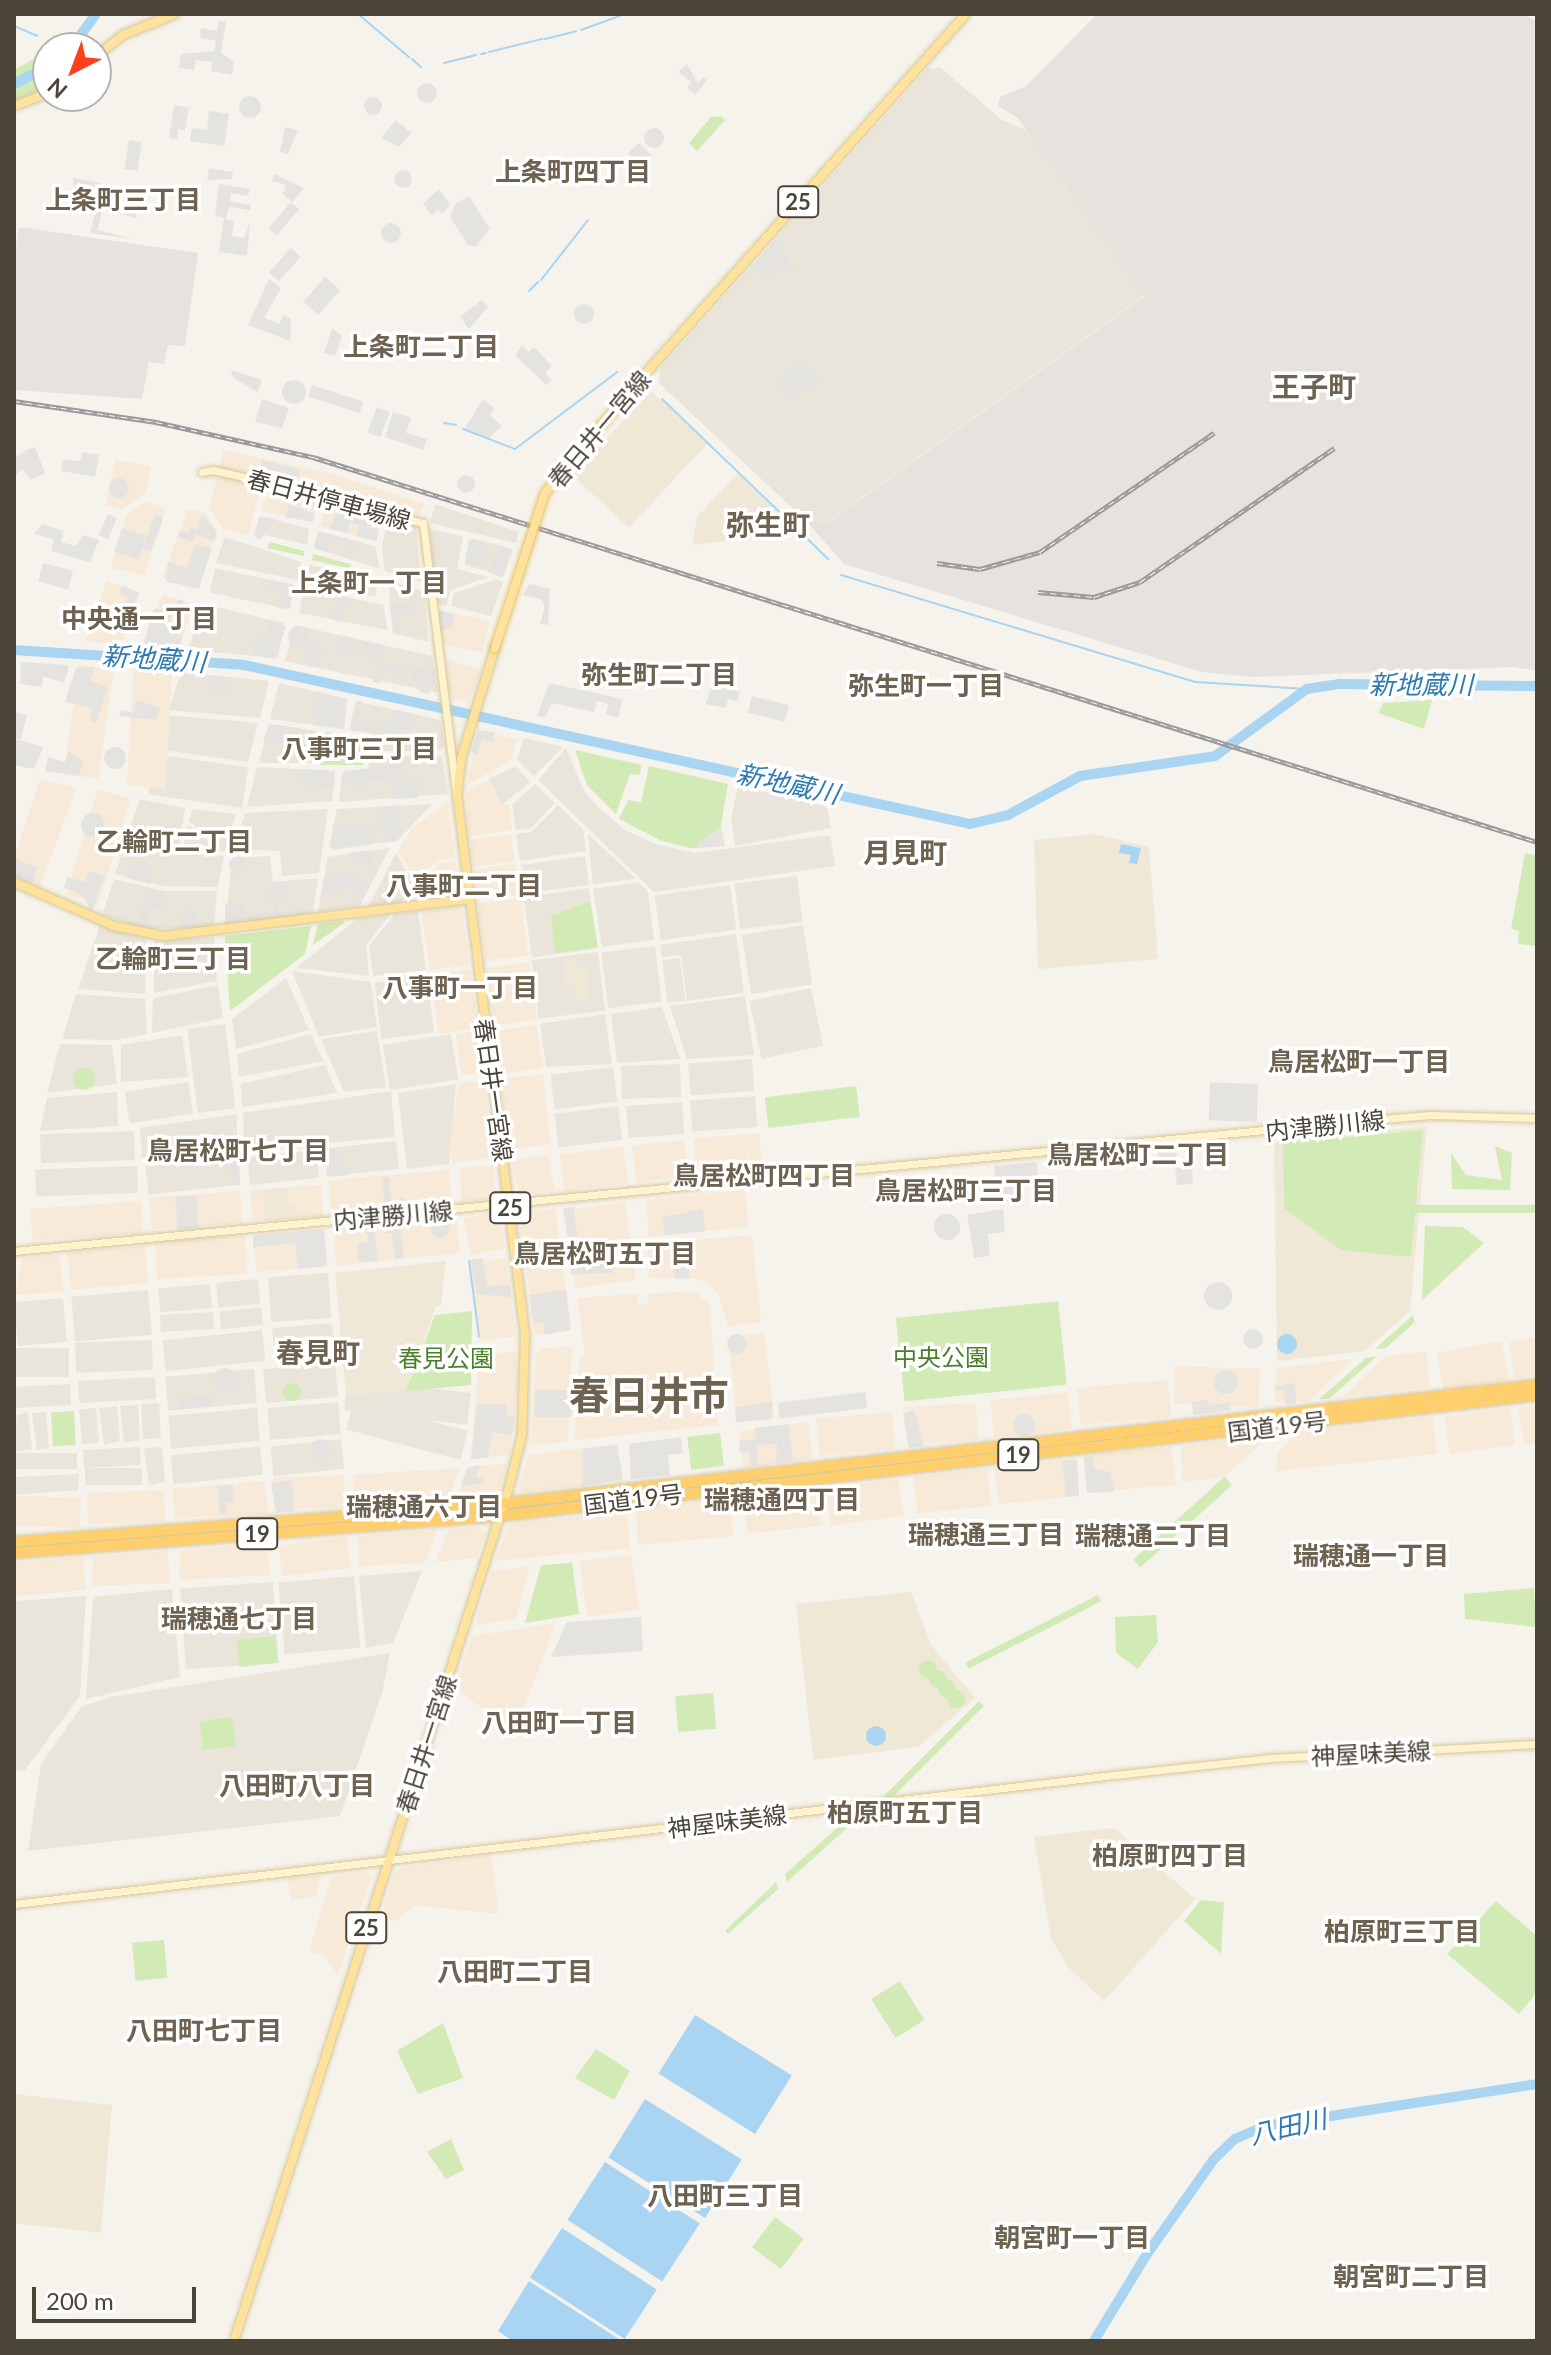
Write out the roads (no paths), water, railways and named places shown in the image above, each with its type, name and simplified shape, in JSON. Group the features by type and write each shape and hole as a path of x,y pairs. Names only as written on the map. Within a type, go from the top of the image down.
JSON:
{"highway":[{"name":"国道19号","path":"14,1542 504,1503 1537,1385"},
{"name":"国道19号","path":"14,1553 500,1516 1537,1395"}],"main road":[{"path":"112,44 123,35 175,14"},
{"name":"春日井一宮線","path":"234,2341 520,1450 527,1378 509,1204 457,794 472,722 495,648 545,493 630,391 966,14"},
{"name":"春日井停車場線","path":"202,472 217,470 423,523 457,794"},
{"path":"14,882 114,926 164,936 469,899"},
{"name":"内津勝川線","path":"14,1251 1357,1121 1456,1114 1537,1118"},
{"name":"神屋味美線","path":"14,1904 1271,1758 1537,1744"}],"water":[{"path":"1121,844 1141,848 1137,864 1129,863 1131,855 1119,853"},
{"path":"1287,1334 1294,1337 1297,1344 1294,1351 1287,1354 1280,1351 1277,1344 1280,1337"},
{"path":"876,1726 883,1729 886,1736 883,1743 876,1746 869,1743 866,1736 869,1729"},
{"path":"695,2015 792,2075 755,2134 658,2074"},
{"path":"645,2099 742,2159 705,2218 608,2158"},
{"path":"605,2162 700,2224 662,2281 567,2220"},
{"path":"562,2228 657,2290 625,2339 530,2277"},
{"path":"529,2281 622,2341 513,2341 498,2331"}],"waterway":[{"path":"83,32 96,14"},
{"path":"358,14 409,57"},
{"path":"581,30 625,14"},
{"path":"14,26 32,34"},
{"path":"545,39 576,31"},
{"path":"489,52 542,39"},
{"path":"481,54 486,53"},
{"path":"444,63 476,55"},
{"path":"412,59 421,67"},
{"path":"14,84 32,75"},
{"path":"541,280 588,220"},
{"path":"529,291 538,282"},
{"path":"463,429 515,449 617,372"},
{"path":"662,399 828,559"},
{"path":"444,423 456,425"},
{"path":"841,575 1195,682 1307,689"},
{"name":"新地蔵川","path":"14,650 244,665 970,824 1008,815 1080,776 1215,756 1307,689 1340,684 1537,686"},
{"path":"469,1261 479,1336"},
{"name":"八田川","path":"1094,2341 1147,2254 1214,2159 1235,2139 1266,2126 1537,2084"}],"railway":[{"path":"14,401 156,422 313,457 1537,842"},
{"path":"937,563 980,569 1040,552 1214,433"},
{"path":"1038,592 1094,597 1140,582 1334,448"}],"district":[{"name":"上条町四丁目","path":"573,172"},
{"name":"上条町三丁目","path":"123,200"},
{"name":"上条町二丁目","path":"421,347"},
{"name":"王子町","path":"1314,386"},
{"name":"弥生町","path":"768,524"},
{"name":"上条町一丁目","path":"369,583"},
{"name":"中央通一丁目","path":"139,619"},
{"name":"弥生町二丁目","path":"659,675"},
{"name":"弥生町一丁目","path":"926,686"},
{"name":"八事町三丁目","path":"359,749"},
{"name":"乙輪町二丁目","path":"174,842"},
{"name":"月見町","path":"905,852"},
{"name":"八事町二丁目","path":"464,886"},
{"name":"乙輪町三丁目","path":"173,959"},
{"name":"八事町一丁目","path":"460,988"},
{"name":"鳥居松町一丁目","path":"1359,1062"},
{"name":"鳥居松町七丁目","path":"238,1151"},
{"name":"鳥居松町二丁目","path":"1138,1155"},
{"name":"鳥居松町四丁目","path":"764,1176"},
{"name":"鳥居松町三丁目","path":"966,1191"},
{"name":"鳥居松町五丁目","path":"605,1254"},
{"name":"春見町","path":"318,1352"},
{"name":"春日井市","path":"649,1395"},
{"name":"瑞穂通四丁目","path":"782,1500"},
{"name":"瑞穂通六丁目","path":"424,1507"},
{"name":"瑞穂通三丁目","path":"986,1535"},
{"name":"瑞穂通二丁目","path":"1153,1536"},
{"name":"瑞穂通一丁目","path":"1371,1556"},
{"name":"瑞穂通七丁目","path":"239,1619"},
{"name":"八田町一丁目","path":"559,1723"},
{"name":"八田町八丁目","path":"297,1786"},
{"name":"柏原町五丁目","path":"905,1813"},
{"name":"柏原町四丁目","path":"1170,1856"},
{"name":"柏原町三丁目","path":"1402,1932"},
{"name":"八田町二丁目","path":"515,1972"},
{"name":"八田町七丁目","path":"204,2031"},
{"name":"八田町三丁目","path":"725,2196"},
{"name":"朝宮町一丁目","path":"1072,2238"},
{"name":"朝宮町二丁目","path":"1411,2277"}],"park label":[{"name":"中央公園","path":"941,1357"},
{"name":"春見公園","path":"446,1358"}]}
